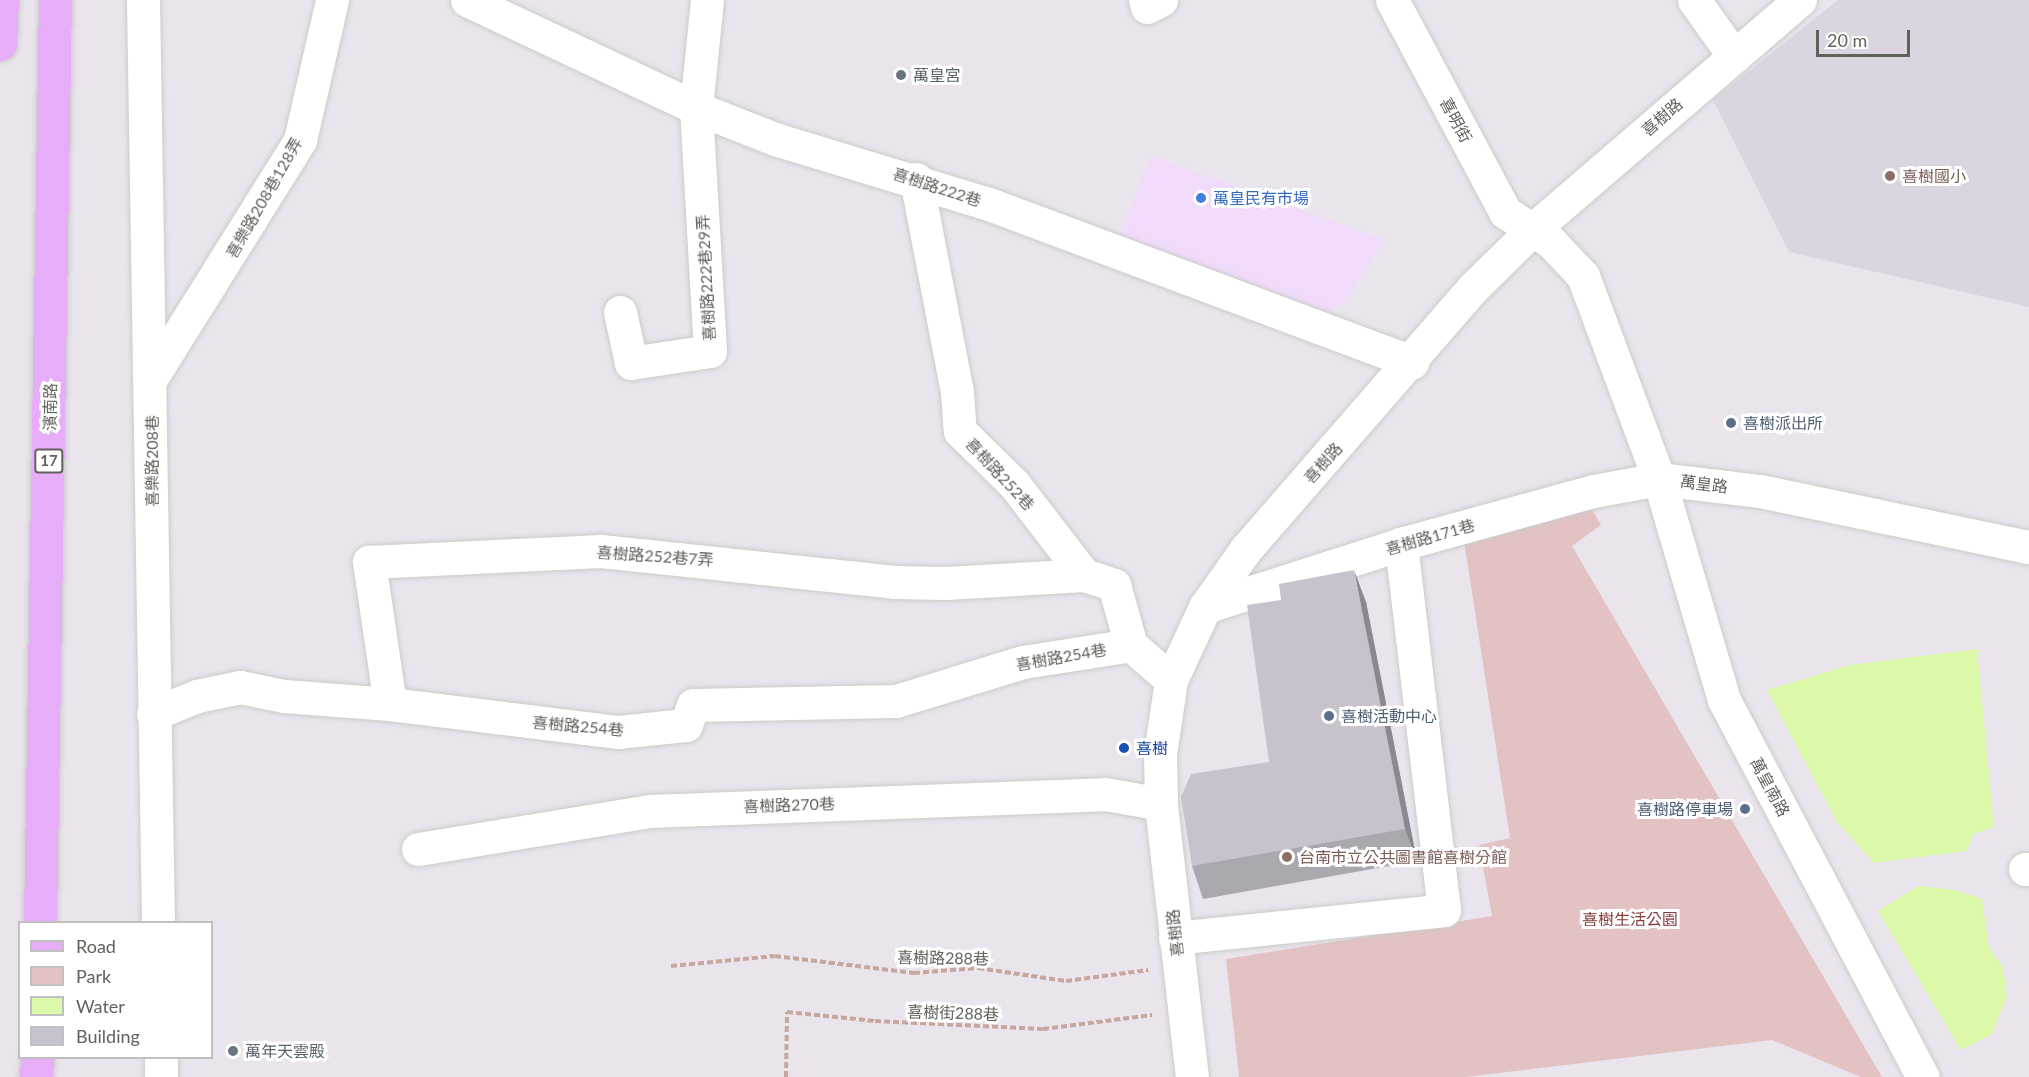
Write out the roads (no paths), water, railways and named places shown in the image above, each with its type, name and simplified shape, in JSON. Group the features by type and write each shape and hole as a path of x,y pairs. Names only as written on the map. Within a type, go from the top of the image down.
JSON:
{"main road":[{"path":"0,44 2,0"},
{"name":"濱南路","path":"39,921 55,0"},
{"path":"36,1077 37,1059"}],"street":[{"name":"喜樂路208巷","path":"143,0 152,377 153,714 158,921"},
{"name":"喜樂路208巷128弄","path":"152,377 300,140 332,0"},
{"name":"喜樹路222巷","path":"467,0 696,108 775,139 916,179 1413,362"},
{"path":"696,108 707,0"},
{"path":"1145,0 1147,7 1161,0"},
{"name":"喜明街","path":"1392,0 1497,199 1512,220 1530,231"},
{"path":"1694,0 1734,56"},
{"name":"喜樹路","path":"1192,1077 1161,804 1160,754 1171,680 1205,607 1246,549 1413,362 1474,287 1530,231 1800,0"},
{"name":"喜樹路222巷29弄","path":"620,312 631,363 710,351 696,108"},
{"name":"喜樹路252巷","path":"916,179 957,392 960,431 1014,484 1084,574"},
{"name":"萬皇路","path":"1530,231 1551,242 1583,276 1659,479 1760,491 2029,548"},
{"name":"喜樹路171巷","path":"1205,607 1401,544 1594,491 1659,479"},
{"name":"萬皇南路","path":"1659,479 1724,700 1923,1077"},
{"path":"1177,952 1444,910 1401,544"},
{"name":"喜樹路252巷7弄","path":"390,704 369,562 601,551 894,582 946,583 1084,574"},
{"path":"1084,574 1114,585 1131,645 1171,680"},
{"name":"喜樹路254巷","path":"153,714 196,696 240,687 284,696 390,704 618,732 686,725 693,705 896,701 1023,662 1131,645"},
{"name":"喜樹路270巷","path":"418,849 649,811 1105,794 1161,804"},
{"path":"161,1059 161,1077"}],"water":[{"path":"1977,649 1994,827 1974,834 1966,851 1874,863 1837,822 1767,690 1850,665"},
{"path":"1918,886 1955,890 1982,899 1989,948 2003,967 2007,996 1992,1034 1961,1050 1878,911"}],"place":[{"name":"萬皇宮","path":"901,75"},
{"name":"喜樹國小","path":"1890,176"},
{"name":"萬皇民有市場","path":"1201,198"},
{"name":"喜樹派出所","path":"1731,423"},
{"name":"喜樹活動中心","path":"1329,716"},
{"name":"喜樹","path":"1124,748"},
{"name":"喜樹路停車場","path":"1745,809"},
{"name":"台南市立公共圖書館喜樹分館","path":"1287,857"},
{"name":"萬年天雲殿","path":"233,1051"}],"park label":[{"name":"喜樹生活公園","path":"1630,919"}]}
